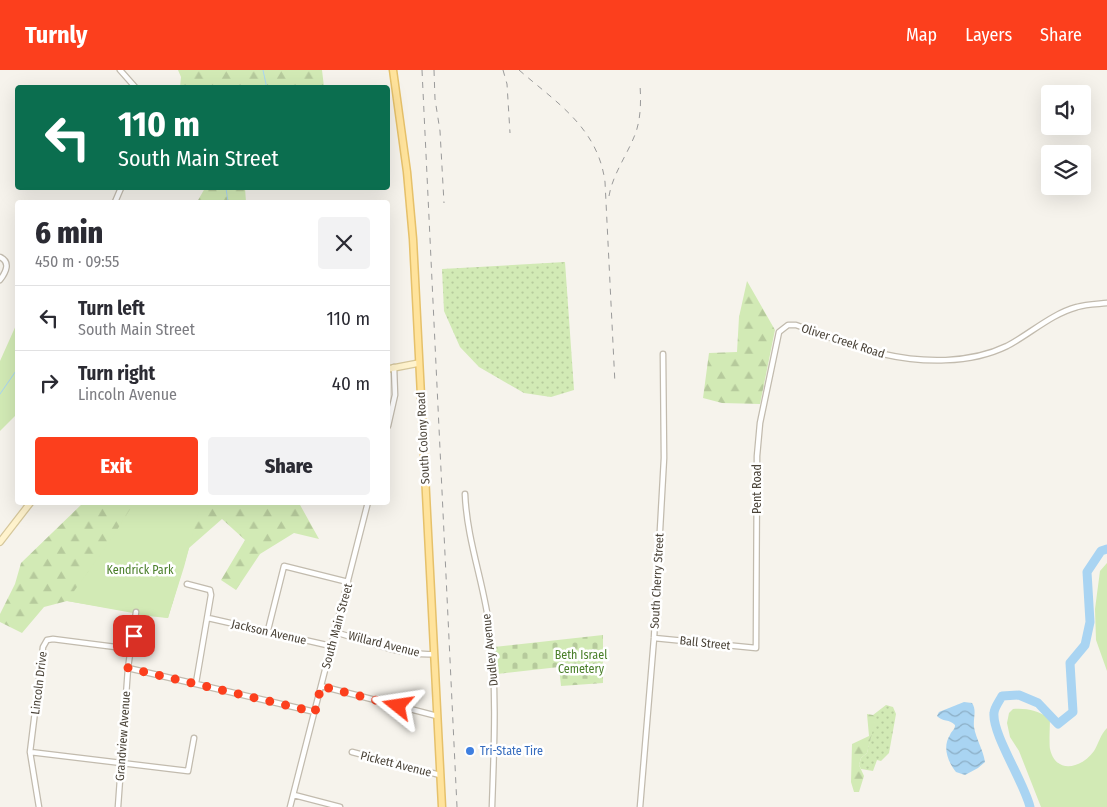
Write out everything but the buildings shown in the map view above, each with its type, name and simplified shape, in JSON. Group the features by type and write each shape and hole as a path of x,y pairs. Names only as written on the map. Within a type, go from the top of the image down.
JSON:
{"main road":[{"name":"South Colony Road","path":"393,70 410,199 442,807"},
{"path":"391,368 419,363"},
{"path":"0,542 29,505"}],"street":[{"path":"120,70 133,85"},
{"path":"0,280 7,267 1,257"},
{"name":"Oliver Creek Road","path":"779,332 788,325 796,325 882,354 914,359 950,360 973,357 1006,346 1060,313 1076,307 1107,303"},
{"name":"Pent Road","path":"756,648 757,456 760,423 779,332"},
{"name":"South Cherry Street","path":"640,807 654,638 664,458 663,354"},
{"path":"390,417 395,395 391,368"},
{"name":"Dudley Avenue","path":"465,494 467,521 486,611 492,651 494,696 492,807"},
{"name":"South Main Street","path":"290,807 367,505"},
{"path":"268,630 284,566 348,582"},
{"path":"187,584 210,590 211,592 196,683"},
{"name":"Grandview Avenue","path":"118,807 128,668 136,612"},
{"name":"Jackson Avenue","path":"208,618 268,630 331,646"},
{"name":"Willard Avenue","path":"335,632 400,650 434,654"},
{"name":"Ball Street","path":"654,638 756,648"},
{"name":"Lincoln Drive","path":"30,752 43,647 47,640 53,639 131,649"},
{"path":"128,668 315,712"},
{"path":"321,686 437,716"},
{"path":"39,807 30,752 188,771 194,738"},
{"name":"Pickett Avenue","path":"352,752 440,775"},
{"path":"294,795 340,807"}],"green space":[{"path":"178,70 322,70 324,85 180,85 181,77"},
{"path":"204,190 245,190 246,200 198,200"},
{"path":"565,262 574,390 551,397 524,393 479,367 460,347 444,311 442,269"},
{"path":"747,281 775,330 760,404 722,403 703,398 709,353 737,352 739,317"},
{"path":"15,327 15,416 0,431 0,361"},
{"path":"81,505 300,505 319,539 294,533 260,554 236,590 221,580 245,540 222,519 189,548 168,618 67,601 44,607 22,633 0,622 0,614 15,584 21,563"},
{"name":"Kendrick Park","path":"133,505 200,505 168,618 137,615 135,645 127,643 133,613 67,601 110,541"},
{"path":"1107,563 1107,671 1096,640 1095,609 1100,571"},
{"name":"Beth Israel Cemetery","path":"603,635 603,683 561,686 559,667 497,674 494,647"},
{"path":"886,705 893,707 896,714 889,753 881,761 877,760 873,771 861,769 859,765 861,758 867,753 875,719 873,715"},
{"path":"1013,709 1032,710 1050,718 1050,749 1053,757 1063,766 1076,765 1089,757 1107,728 1107,807 1041,807 1019,751 1010,737 1007,723 1009,713"},
{"path":"867,714 873,715 876,718 867,753 861,758 859,765 864,776 859,792 854,792 851,782 852,744 869,736"}],"water":[{"path":"964,702 972,703 975,711 974,727 985,762 965,775 956,772 946,749 946,744 955,725 937,716 939,712"}],"waterway":[{"path":"263,70 266,85"},
{"path":"226,190 228,200"},
{"path":"0,394 15,372"},
{"path":"1030,807 998,733 994,711 1002,696 1019,695 1038,703 1058,724 1073,712 1070,663 1085,645 1090,622 1087,572 1101,551 1107,549"}],"railway":[{"path":"422,70 457,807"},
{"path":"434,70 444,203"},
{"path":"503,70 507,84 510,133"},
{"path":"519,70 574,118 594,146 601,163 605,182 615,384"},
{"path":"609,196 617,171 638,126 640,85"}],"place":[{"name":"Tri-State Tire","path":"470,751"}],"route":[{"path":"134,636 128,668 315,712 321,686 398,706"}]}
